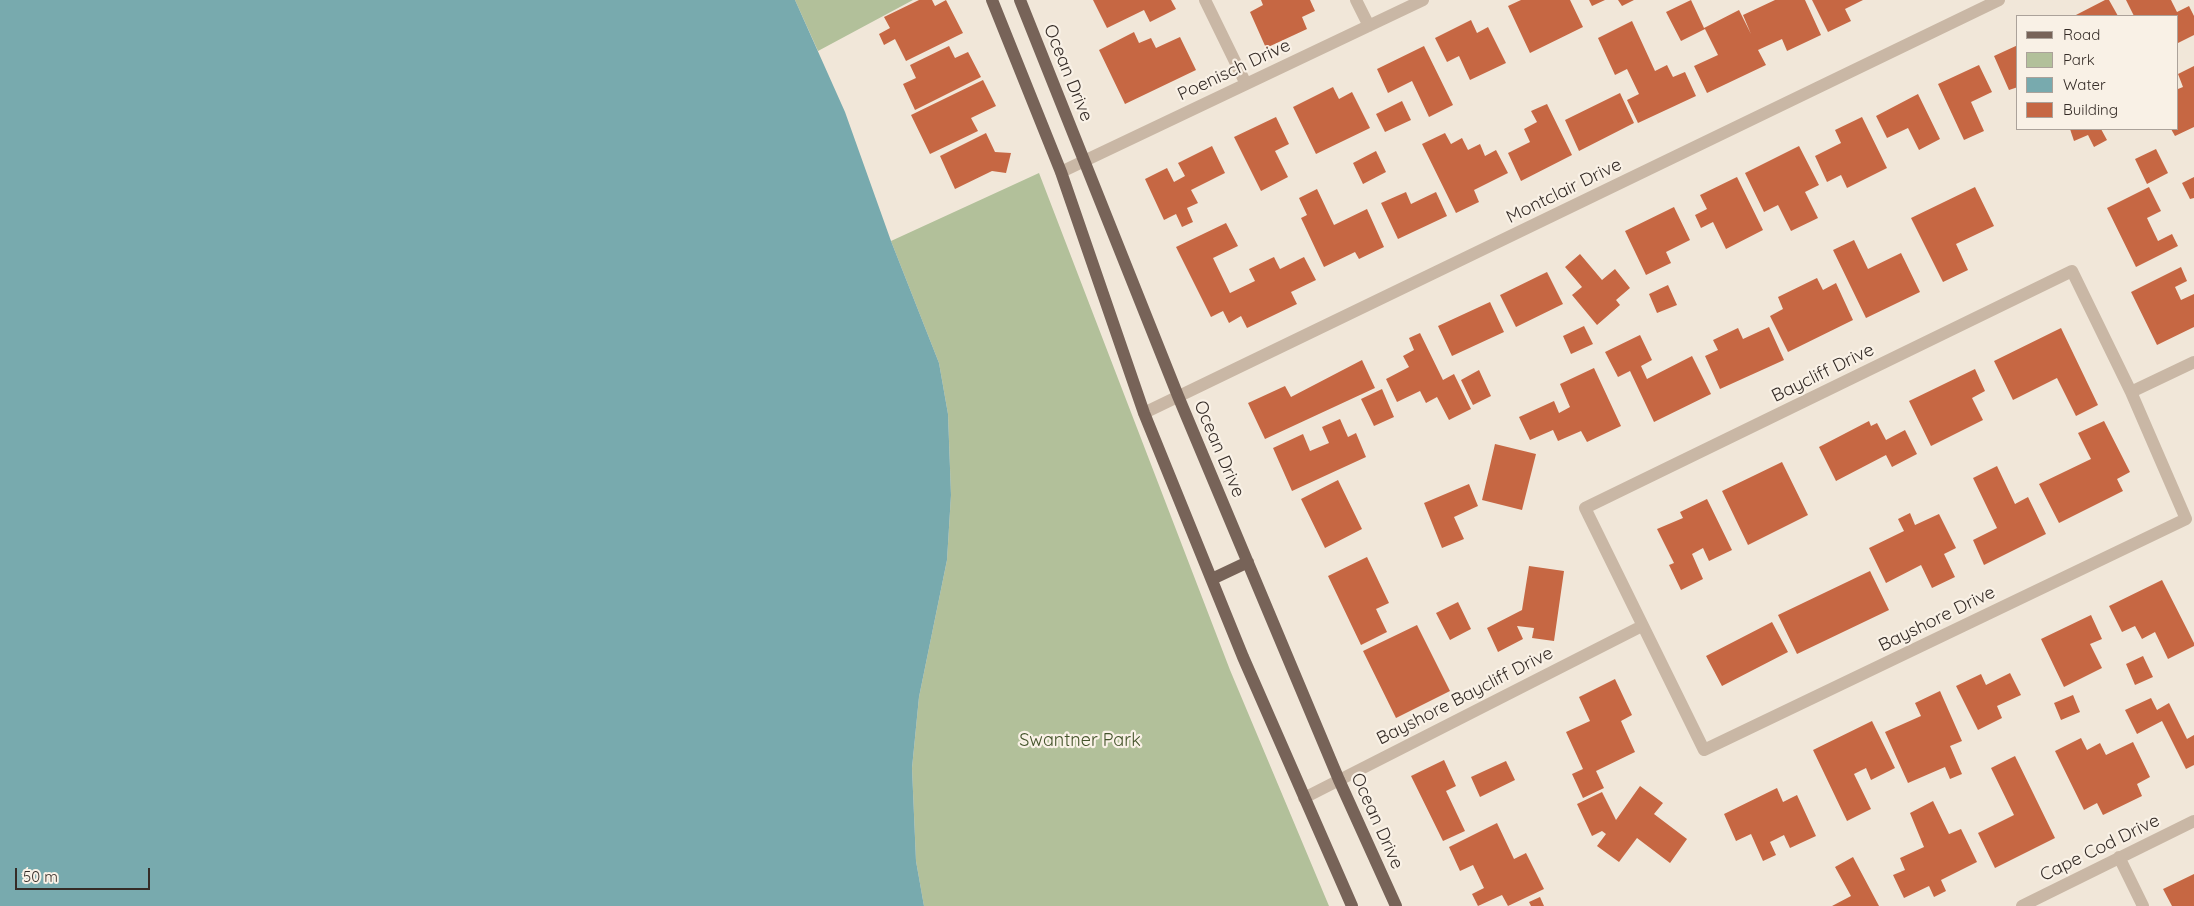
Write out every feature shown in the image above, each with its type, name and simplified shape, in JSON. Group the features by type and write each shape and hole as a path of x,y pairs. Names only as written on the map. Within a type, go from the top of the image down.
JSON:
{"main road":[{"name":"Ocean Drive","path":"1020,0 1178,396 1339,780 1396,906"},
{"path":"997,2 1061,172 1144,413 1304,798 1352,906"},
{"path":"1212,579 1248,562"}],"street":[{"path":"1205,0 1246,84"},
{"path":"1356,0 1369,26"},
{"name":"Poenisch Drive","path":"1061,172 1422,0"},
{"name":"Montclair Drive","path":"1144,413 1999,0"},
{"name":"Baycliff Drive","path":"1642,626 1585,508 2072,271 2131,392"},
{"path":"2131,392 2194,362"},
{"name":"Bayshore Drive","path":"1642,626 1704,750 1740,733 2186,519 2131,392"},
{"name":"Bayshore Baycliff Drive","path":"1304,798 1642,626"},
{"name":"Cape Cod Drive","path":"2022,906 2194,821"},
{"path":"2119,858 2143,906"}],"green space":[{"path":"795,0 913,0 818,51"},
{"name":"Swantner Park","path":"1039,173 1230,670 1329,906 924,906 916,861 912,768 919,697 947,560 951,495 948,414 939,363 891,241"}],"water":[{"path":"0,0 795,0 845,112 891,241 939,363 948,414 951,495 947,560 919,697 912,768 916,861 924,906 0,906"}],"building":[{"path":"919,0 932,0 935,6 946,0 963,33 906,61 895,39 884,45 879,34 890,28 884,17"},
{"path":"1093,0 1171,0 1176,9 1150,22 1144,10 1107,28"},
{"path":"1261,0 1310,0 1315,11 1302,17 1307,29 1266,48 1250,12 1263,5"},
{"path":"1521,0 1570,0 1583,27 1530,53 1508,6"},
{"path":"1589,0 1605,0 1592,6"},
{"path":"1618,0 1634,0 1622,6"},
{"path":"1691,0 1704,28 1739,10 1751,34 1743,15 1775,0 1805,0 1821,35 1787,51 1782,39 1758,50 1766,65 1707,93 1694,66 1718,55 1705,29 1681,41 1666,12"},
{"path":"1812,0 1863,0 1845,9 1851,21 1828,32"},
{"path":"2105,0 2109,0 2117,15 2076,15"},
{"path":"2126,0 2171,0 2177,12 2189,6 2194,16 2194,35 2179,42 2179,15 2134,15"},
{"path":"1471,20 1477,33 1488,27 1506,63 1470,80 1459,56 1447,62 1435,38"},
{"path":"1632,21 1655,71 1667,65 1673,77 1685,72 1696,96 1638,123 1627,100 1639,94 1627,69 1615,75 1598,38"},
{"path":"1134,32 1139,43 1151,38 1156,48 1180,37 1196,70 1125,104 1099,50"},
{"path":"949,46 955,58 968,52 981,77 915,110 903,84 916,78 910,65"},
{"path":"1424,46 1453,105 1429,117 1412,81 1388,93 1377,69"},
{"path":"2016,46 2016,88 2009,90 1994,56"},
{"path":"1979,65 1992,92 1971,102 1984,131 1964,140 1938,84"},
{"path":"2194,66 2194,127 2175,136 2172,130 2179,130 2179,89 2183,87 2179,74"},
{"path":"983,80 996,106 971,118 978,131 930,154 911,115"},
{"path":"1333,87 1339,99 1352,92 1370,128 1316,154 1293,107"},
{"path":"1620,93 1634,123 1579,151 1565,120"},
{"path":"1918,94 1940,139 1919,150 1908,128 1887,138 1876,116"},
{"path":"1402,101 1411,120 1385,132 1376,114"},
{"path":"1547,104 1572,155 1521,181 1508,153 1530,142 1524,129 1537,122 1531,111"},
{"path":"1276,117 1289,144 1275,151 1288,177 1261,191 1234,137"},
{"path":"1862,117 1887,168 1847,188 1841,175 1827,182 1815,156 1841,143 1835,130"},
{"path":"2070,130 2102,130 2107,140 2094,147 2088,135 2074,141"},
{"path":"986,133 995,152 1011,153 1006,173 992,171 955,189 940,156"},
{"path":"1445,133 1451,144 1462,138 1468,150 1480,144 1485,156 1496,150 1508,173 1474,190 1479,202 1456,213 1422,144"},
{"path":"1212,146 1225,173 1191,190 1198,203 1187,208 1193,222 1182,227 1176,214 1164,220 1145,179 1167,168 1174,182 1185,176 1178,163"},
{"path":"1799,146 1819,185 1805,192 1818,218 1791,231 1778,205 1764,212 1745,173"},
{"path":"2156,149 2168,173 2147,184 2135,159"},
{"path":"1376,151 1386,172 1363,184 1353,163"},
{"path":"1737,177 1763,230 1726,249 1713,222 1701,228 1695,215 1707,209 1700,195"},
{"path":"2194,177 2194,198 2190,199 2182,183"},
{"path":"1975,187 1994,226 1956,244 1968,270 1943,282 1911,218"},
{"path":"2149,187 2161,211 2147,218 2158,241 2172,234 2178,246 2136,267 2107,208"},
{"path":"1317,189 1334,225 1367,209 1384,247 1359,259 1355,252 1324,267 1301,218 1307,215 1299,198"},
{"path":"1406,192 1411,204 1436,192 1447,216 1398,239 1381,203"},
{"path":"1674,207 1690,240 1666,252 1671,263 1646,275 1625,231"},
{"path":"1226,223 1238,246 1213,258 1230,293 1255,281 1249,269 1274,257 1280,269 1304,257 1316,280 1291,292 1297,304 1247,328 1241,316 1229,323 1223,311 1211,317 1176,247"},
{"path":"1854,240 1868,269 1901,253 1920,292 1866,318 1833,250"},
{"path":"1580,254 1602,280 1615,269 1630,288 1616,300 1620,305 1597,325 1572,295 1582,287 1565,267"},
{"path":"2181,267 2187,281 2175,287 2181,300 2194,294 2194,327 2157,345 2131,292"},
{"path":"1547,272 1563,304 1516,327 1500,295"},
{"path":"1817,278 1823,290 1836,283 1853,320 1788,352 1770,316 1783,309 1778,297"},
{"path":"1668,285 1677,305 1657,313 1649,294"},
{"path":"1490,302 1504,332 1452,356 1438,326"},
{"path":"1584,326 1593,344 1571,354 1563,336"},
{"path":"1769,327 1784,360 1720,389 1705,356 1718,350 1713,340 1738,328 1743,339"},
{"path":"2061,328 2098,405 2076,416 2057,378 2013,400 1994,361"},
{"path":"1420,333 1443,380 1454,374 1471,409 1449,420 1437,397 1426,403 1420,391 1397,402 1386,379 1409,367 1403,356 1414,350 1409,338"},
{"path":"1640,335 1652,360 1641,366 1647,379 1692,356 1711,394 1654,422 1630,371 1618,377 1605,352"},
{"path":"1362,360 1375,388 1265,439 1248,403 1285,386 1291,397"},
{"path":"1594,368 1621,426 1587,442 1581,431 1558,441 1553,430 1530,440 1519,417 1554,401 1559,413 1570,407 1560,384"},
{"path":"1975,369 1985,391 1972,398 1983,420 1931,446 1909,401"},
{"path":"1479,370 1491,396 1473,405 1461,380"},
{"path":"1382,389 1394,417 1374,426 1361,399"},
{"path":"1340,419 1348,437 1356,433 1366,457 1292,491 1273,448 1303,434 1310,451 1329,443 1322,427"},
{"path":"1869,421 1871,426 1877,423 1886,440 1905,430 1917,454 1892,467 1886,455 1836,481 1819,447"},
{"path":"2104,421 2130,472 2117,479 2123,491 2059,523 2039,484 2091,459 2078,433"},
{"path":"1495,444 1536,454 1522,510 1482,500"},
{"path":"1782,462 1808,515 1748,545 1722,491"},
{"path":"1997,466 2015,504 2028,497 2046,534 1984,565 1973,540 1997,528 1973,478"},
{"path":"1338,480 1362,529 1325,548 1301,499"},
{"path":"1469,484 1478,506 1454,517 1464,539 1442,548 1424,503"},
{"path":"1707,499 1732,550 1709,561 1703,548 1692,554 1703,579 1681,590 1669,565 1674,563 1657,529 1683,518 1680,512"},
{"path":"1910,513 1915,525 1939,514 1956,548 1944,554 1955,577 1932,588 1921,565 1886,583 1869,548 1904,531 1898,519"},
{"path":"1367,557 1389,603 1376,609 1387,632 1361,645 1328,576"},
{"path":"1529,566 1564,571 1554,641 1532,638 1534,628 1517,626 1523,639 1498,652 1487,628 1522,610"},
{"path":"1870,571 1889,610 1797,654 1778,615"},
{"path":"2162,580 2194,643 2194,646 2168,659 2155,632 2142,639 2135,626 2122,632 2109,606"},
{"path":"1458,602 1471,629 1450,640 1436,613"},
{"path":"2091,615 2102,639 2090,644 2102,668 2064,687 2041,639"},
{"path":"1772,622 1788,652 1722,686 1706,656"},
{"path":"1417,625 1450,691 1396,718 1363,651"},
{"path":"2143,656 2153,677 2135,685 2126,664"},
{"path":"2010,673 2021,695 1997,706 2002,718 1978,730 1956,686 1981,674 1986,685"},
{"path":"1615,679 1632,715 1621,721 1635,752 1596,771 1604,788 1583,798 1572,774 1583,769 1566,732 1590,721 1579,697"},
{"path":"1940,691 1962,741 1950,746 1962,774 1950,779 1945,767 1908,783 1885,732 1921,716 1915,703"},
{"path":"2073,695 2080,712 2061,720 2054,703"},
{"path":"2151,698 2157,710 2169,703 2187,739 2194,735 2194,765 2186,769 2162,721 2137,734 2125,710"},
{"path":"1872,721 1895,768 1871,780 1866,768 1854,774 1871,809 1847,821 1813,750"},
{"path":"2081,738 2087,750 2100,743 2106,755 2133,742 2150,777 2137,784 2142,796 2103,815 2097,803 2084,810 2055,751"},
{"path":"2015,756 2055,838 1995,868 1978,833 2014,815 1991,768"},
{"path":"1444,760 1456,786 1446,791 1465,831 1443,841 1411,776"},
{"path":"1506,761 1515,780 1480,797 1471,777"},
{"path":"1640,786 1663,803 1654,814 1687,839 1670,863 1637,838 1619,862 1597,846 1606,834 1602,831 1592,836 1577,804 1602,792 1616,820"},
{"path":"1777,788 1783,802 1797,795 1816,836 1790,848 1784,835 1770,842 1776,855 1763,861 1751,834 1736,841 1724,814"},
{"path":"1933,801 1949,834 1961,829 1977,862 1941,880 1946,891 1934,897 1929,886 1904,898 1893,875 1905,870 1900,858 1924,847 1910,813"},
{"path":"1497,823 1514,859 1526,853 1544,889 1508,906 1502,895 1478,906 1472,894 1484,888 1473,865 1460,871 1449,847"},
{"path":"1853,857 1879,906 1832,906 1851,896 1835,867"},
{"path":"2194,874 2194,906 2172,906 2163,889"},
{"path":"1540,897 1544,906 1531,906 1529,902"}]}
